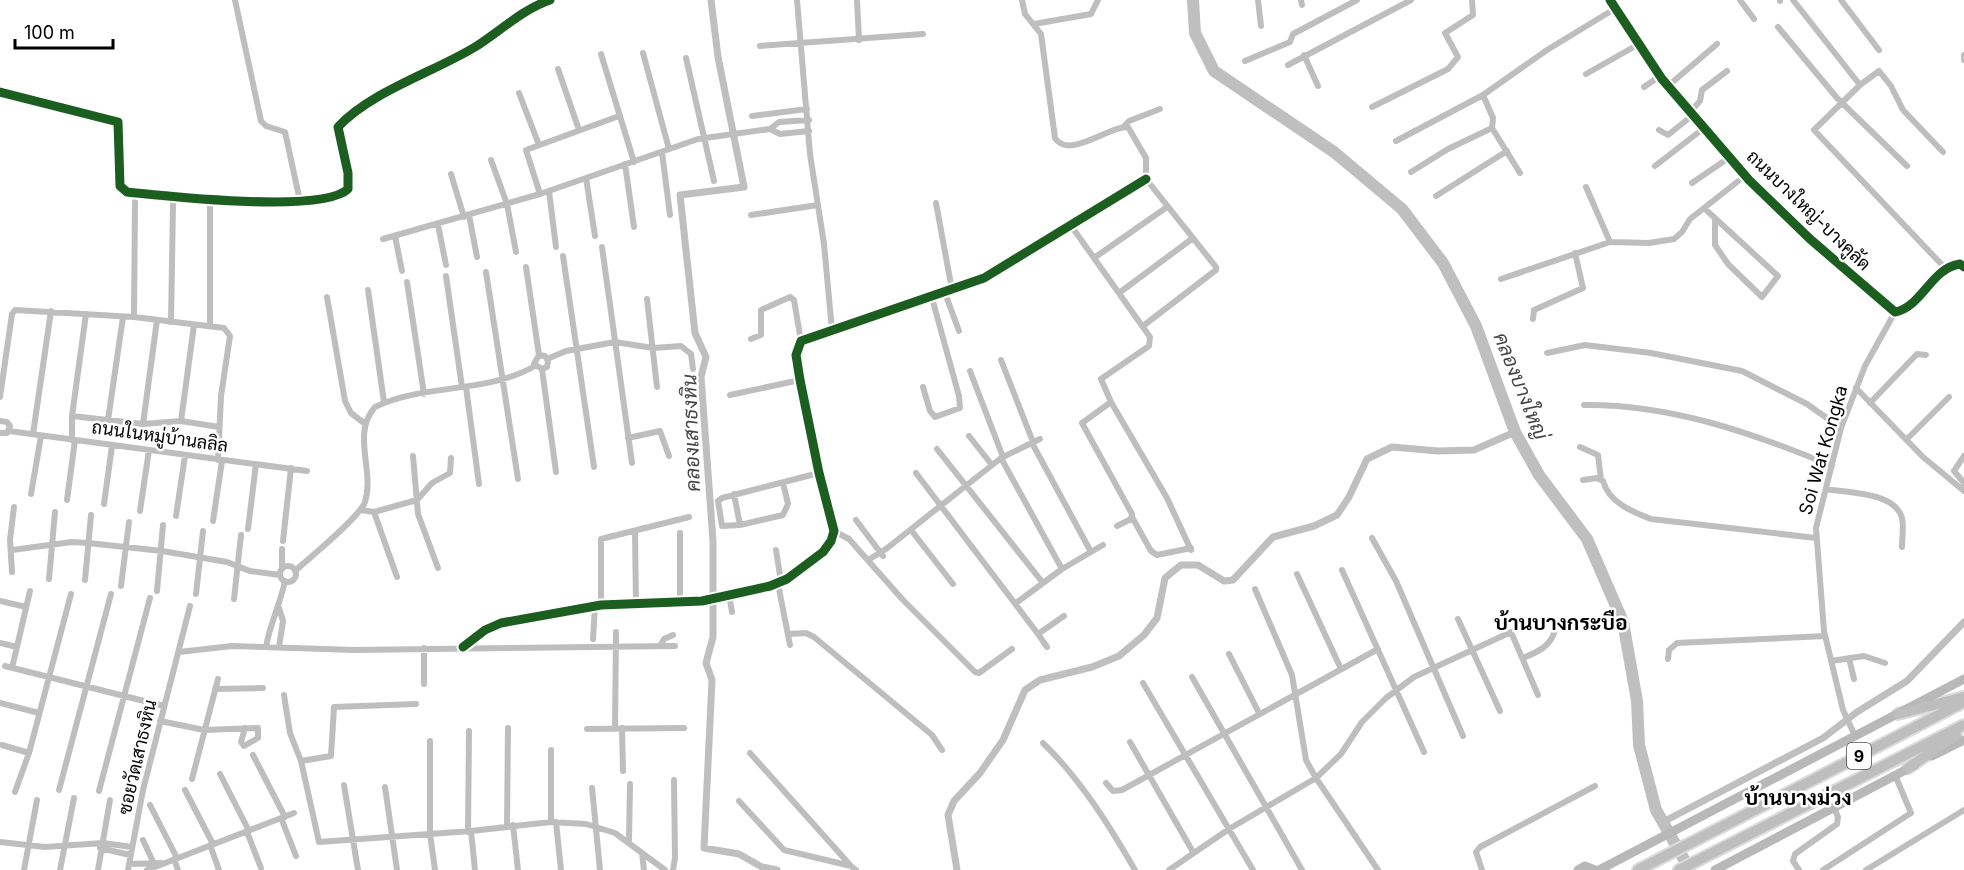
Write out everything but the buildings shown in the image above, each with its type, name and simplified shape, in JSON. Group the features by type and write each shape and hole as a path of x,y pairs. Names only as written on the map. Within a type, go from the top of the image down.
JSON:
{"highway":[{"path":"1898,714 1964,697"},
{"name":"9","path":"1638,870 1964,702"},
{"name":"9","path":"1679,870 1964,725"},
{"path":"1908,768 1964,730"}],"main road":[{"path":"1578,870 1585,866 1597,870 1964,679"},
{"path":"1715,870 1833,806 1964,740"}],"street":[{"path":"235,0 261,121 266,126 285,132 300,201"},
{"path":"0,92 118,122 120,186 127,192 221,201 322,199 344,193 348,189 348,174 338,127 356,111 474,47 525,13 550,0"},
{"path":"797,0 809,131 832,330"},
{"path":"857,0 859,39"},
{"path":"1022,0 1025,14 1041,34 1055,138 1058,143 1079,144 1160,109"},
{"path":"1034,24 1092,15 1098,0"},
{"path":"1258,0 1261,26"},
{"path":"1245,62 1290,42 1293,34 1357,0"},
{"path":"1288,65 1411,0"},
{"path":"1372,107 1448,69 1457,60 1458,57 1445,33 1473,15 1472,0"},
{"name":"ถนนบางใหญ่-บางคูลัด","path":"1610,0 1660,76 1746,175 1810,239 1895,312"},
{"path":"1740,0 1754,20"},
{"path":"1792,0 1860,85"},
{"path":"1841,0 1879,50"},
{"path":"1396,141 1483,95 1547,50 1616,8"},
{"path":"1778,27 1843,101 1907,166"},
{"path":"760,46 923,34"},
{"path":"1586,74 1639,44"},
{"path":"1668,86 1717,44"},
{"path":"643,53 665,150 670,215"},
{"path":"601,54 633,162"},
{"path":"1304,55 1318,87"},
{"path":"1964,55 1964,60"},
{"path":"686,58 714,181"},
{"path":"558,69 579,130"},
{"path":"1659,130 1668,135 1692,114 1700,100 1702,90 1727,70"},
{"path":"1943,152 1903,110 1881,74 1876,71 1816,127 1816,134 1945,268"},
{"path":"1644,87 1660,76"},
{"path":"519,93 539,145"},
{"path":"1483,95 1493,118 1492,128 1520,173"},
{"path":"752,116 807,109"},
{"path":"540,194 526,150 618,116"},
{"path":"383,239 540,194 705,137 770,129 779,123 808,120"},
{"path":"1124,126 1128,126 1146,158 1146,179 1216,270 1143,326"},
{"path":"1412,172 1448,149 1492,128"},
{"path":"1655,166 1704,128"},
{"path":"770,129 780,134 809,131"},
{"path":"1436,196 1507,151"},
{"path":"1692,183 1730,157"},
{"path":"491,160 507,204 516,252"},
{"path":"625,164 634,227"},
{"path":"451,174 477,257"},
{"path":"1501,279 1610,242 1649,243 1674,239 1682,232 1687,222 1746,175"},
{"path":"586,178 595,236"},
{"path":"801,341 932,298 984,278 1072,227 1146,179"},
{"path":"1586,187 1610,242"},
{"path":"549,191 556,247"},
{"path":"134,317 135,202"},
{"path":"936,203 952,290"},
{"path":"171,322 173,204"},
{"path":"751,215 818,205"},
{"path":"210,206 210,326"},
{"path":"1094,258 1167,207"},
{"path":"1704,207 1715,220 1778,276 1762,297 1728,264 1715,245 1715,220"},
{"path":"438,225 446,265"},
{"path":"1072,227 1150,337 1149,346 1102,376 1102,383 1167,498 1191,549 1156,555 1151,551 1132,517 1082,423 1111,402"},
{"path":"396,237 402,271"},
{"path":"1119,293 1193,238"},
{"path":"602,248 632,463"},
{"path":"1533,319 1534,310 1583,288 1575,253"},
{"path":"563,256 594,466"},
{"path":"1895,312 1904,308 1945,268 1959,264 1964,267"},
{"path":"526,267 539,355 534,361 535,366"},
{"path":"486,272 518,478"},
{"path":"446,276 479,484"},
{"path":"407,282 424,394"},
{"path":"369,290 384,402"},
{"path":"945,293 958,331"},
{"path":"327,297 345,400 351,413 364,423"},
{"path":"462,647 485,630 501,623 598,606 702,601 780,583 823,552 831,541 834,531 819,473 800,380 796,355 801,341 794,300 790,297 761,310 761,335 751,339"},
{"path":"923,387 930,411 935,417 960,408 960,396 932,298"},
{"path":"647,299 657,387"},
{"path":"0,397 12,314 21,308 134,317 224,328 230,336 219,427 220,460 213,521"},
{"path":"33,434 51,311"},
{"name":"Soi Wat Kongka","path":"1855,736 1843,710 1825,636 1816,538 1841,428 1856,388 1895,312"},
{"path":"67,500 74,440 72,416 86,314"},
{"path":"108,420 123,317"},
{"path":"143,424 157,320"},
{"path":"180,421 194,325"},
{"path":"539,355 548,358 615,342 653,348 681,346 691,354 693,369"},
{"path":"1547,353 1585,345 1651,353 1742,371 1808,404 1841,428"},
{"path":"1870,403 1917,354 1926,355"},
{"path":"542,369 547,367 548,358"},
{"path":"1001,360 1032,442 1091,552"},
{"path":"285,581 293,579 295,571 361,510 366,493 364,423 375,407 384,402 503,381 535,366 542,369"},
{"path":"542,369 556,472"},
{"path":"970,371 1002,458 1062,569"},
{"path":"730,395 800,380"},
{"path":"1856,388 1906,440 1964,491"},
{"path":"1906,440 1949,397"},
{"path":"1584,405 1613,405 1713,423 1778,443 1832,466"},
{"path":"72,416 143,424 180,421 219,427"},
{"path":"0,421 7,422 9,431"},
{"name":"ถนนในหมู่บ้านลลิล","path":"0,433 9,431 307,471"},
{"path":"628,438 660,431 669,456"},
{"path":"31,494 41,436"},
{"path":"969,436 992,465"},
{"path":"870,562 992,465 1040,439"},
{"path":"104,504 112,446"},
{"path":"1580,447 1598,455 1602,472 1601,480 1605,488 1630,512 1651,519 1816,538"},
{"path":"937,449 1042,583"},
{"path":"140,511 149,450"},
{"path":"176,516 184,456"},
{"path":"413,456 420,525 438,568"},
{"path":"1964,456 1954,471 1964,483"},
{"path":"361,510 374,512 417,500 432,483 450,473 451,458"},
{"path":"248,529 256,464"},
{"path":"283,541 291,468"},
{"path":"783,483 788,504 786,513 740,525 722,526 718,501 734,494 819,473"},
{"path":"916,473 1047,647"},
{"path":"1583,480 1597,477 1601,480"},
{"path":"1826,489 1889,501 1897,508 1902,518 1902,547"},
{"path":"734,494 740,525"},
{"path":"12,572 10,540 14,507"},
{"path":"49,579 55,512"},
{"path":"374,512 397,577"},
{"path":"85,580 91,515"},
{"path":"593,639 598,606 601,539 689,517"},
{"path":"1118,526 1132,517"},
{"path":"856,520 883,552"},
{"path":"121,586 129,522"},
{"path":"157,591 163,525"},
{"path":"911,530 953,584"},
{"path":"196,594 203,531"},
{"path":"834,531 849,539 975,672 979,673 1012,649"},
{"path":"635,533 636,605"},
{"path":"680,533 680,603"},
{"path":"234,599 241,535"},
{"path":"1372,538 1396,581 1431,667 1463,736"},
{"path":"12,550 88,543 200,557 237,567 281,572 288,567 295,571"},
{"path":"1016,603 1062,569 1103,545"},
{"path":"267,647 272,620 279,608 285,581 281,572 282,549"},
{"path":"776,550 781,607 790,645"},
{"path":"1342,570 1424,752"},
{"path":"1297,574 1341,669"},
{"path":"1255,589 1276,634 1297,694 1301,740 1306,760 1378,870"},
{"path":"12,668 30,591"},
{"path":"15,792 29,753 70,594"},
{"path":"59,790 111,594"},
{"path":"729,596 732,612"},
{"path":"99,791 150,598"},
{"path":"0,601 26,607"},
{"name":"ซอยวัดเสาธงหิน","path":"130,868 130,855 160,721 190,606"},
{"path":"279,608 283,621 279,647"},
{"path":"1038,633 1064,616"},
{"path":"1458,619 1470,650 1500,711"},
{"path":"1523,658 1537,652 1552,640 1555,630"},
{"path":"616,632 619,729 623,771"},
{"path":"1169,870 1229,829 1316,778 1341,754 1362,722 1395,691 1431,667 1511,632 1538,695"},
{"path":"789,634 806,633 814,638 932,735 942,750"},
{"path":"660,646 673,635"},
{"path":"1668,659 1670,650 1677,643 1825,636"},
{"path":"0,643 17,647"},
{"path":"179,652 195,648 267,647 355,650 675,646"},
{"path":"424,648 424,684"},
{"path":"1106,783 1113,791 1117,791 1150,775 1378,649"},
{"path":"1229,654 1259,713"},
{"path":"1832,661 1864,656 1885,663"},
{"path":"1849,658 1854,679"},
{"path":"5,666 164,706"},
{"path":"1192,677 1302,870"},
{"path":"192,779 218,679"},
{"path":"1143,683 1252,870"},
{"path":"216,690 263,688"},
{"path":"284,695 290,733 301,761 319,842 392,835 469,832 510,825 554,822 594,826 615,833 665,870"},
{"path":"0,703 39,713"},
{"path":"301,761 331,756 334,707 416,704"},
{"path":"160,721 204,730 245,728"},
{"path":"508,728 510,825 518,870"},
{"path":"587,729 684,728"},
{"path":"469,730 469,832 475,870"},
{"path":"430,741 430,834 435,870"},
{"path":"1130,742 1193,852"},
{"path":"1043,743 1093,802 1136,870"},
{"path":"2,745 29,753"},
{"path":"551,750 554,822 561,870"},
{"path":"750,753 853,868"},
{"path":"253,755 283,818 296,856"},
{"path":"220,774 248,831 261,868"},
{"path":"1823,870 1911,813 1895,775"},
{"path":"673,870 675,858 674,780"},
{"path":"344,784 358,870"},
{"path":"629,842 631,831 630,784"},
{"path":"1482,870 1476,852 1480,847 1595,786"},
{"path":"386,787 396,870"},
{"path":"592,788 600,870"},
{"path":"185,790 212,845 219,870"},
{"path":"60,870 74,798"},
{"path":"24,870 37,800"},
{"path":"98,870 110,800"},
{"path":"739,801 784,850 853,868"},
{"path":"150,805 176,858 178,870"},
{"path":"1799,870 1793,861 1795,854 1837,824 1838,817 1833,806"},
{"path":"1866,870 1964,810"},
{"path":"147,870 294,813"},
{"path":"143,840 157,865"},
{"path":"0,842 28,846 65,844 132,847"},
{"path":"103,846 130,855"},
{"path":"642,853 644,870"},
{"path":"130,868 157,865"}],"waterway":[{"name":"คลองเสาธงหิน","path":"711,0 718,57 744,187 680,195 695,333 706,357 701,377 713,541 713,637 706,663 712,680 704,848 739,854 762,867 777,870"},
{"name":"คลองบางใหญ่","path":"1193,0 1195,33 1214,71 1334,152 1402,209 1443,263 1476,326 1515,432 1539,475 1587,539 1623,622 1637,701 1639,745 1656,810 1690,870"},
{"path":"957,870 948,815 954,801 980,773 1003,740 1025,690 1040,680 1092,667 1119,656 1144,635 1157,618 1165,578 1181,565 1198,565 1224,581 1233,580 1273,537 1314,526 1337,515 1349,497 1367,459 1392,447 1438,451 1474,450 1515,432"},
{"path":"1663,822 1823,738 1857,712 1907,681 1964,622"}],"cycle path":[{"path":"0,92 118,122 120,186 127,192 243,201 308,201 333,196 348,189 348,173 338,127 351,115 385,93 475,47 521,15 550,0"},
{"path":"1610,0 1662,79 1749,180 1810,239 1895,312 1912,303 1941,272 1960,264 1964,267"},
{"path":"463,647 485,630 501,623 601,605 702,601 770,586 787,579 823,552 831,541 834,531 819,473 800,380 796,355 801,341 984,278 1146,179"}],"district":[{"name":"บ้านบางกระบือ","path":"1561,622"},
{"name":"บ้านบางม่วง","path":"1798,797"}]}
